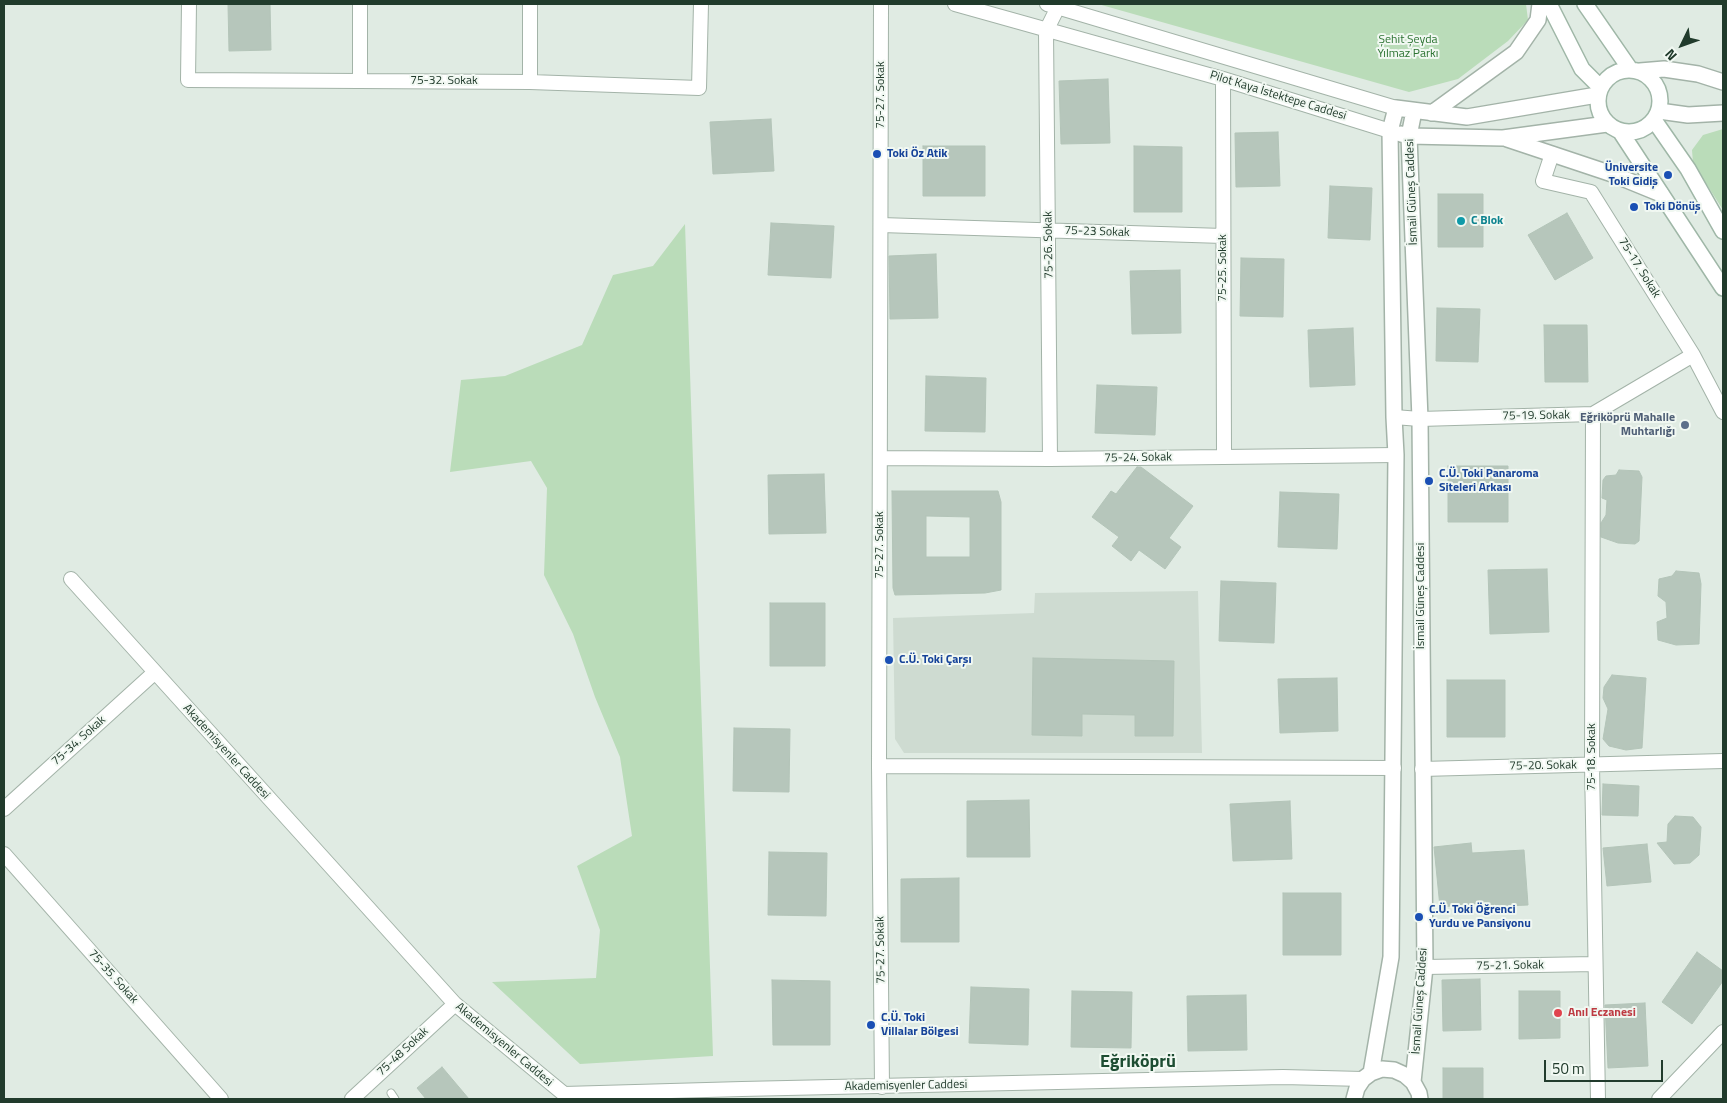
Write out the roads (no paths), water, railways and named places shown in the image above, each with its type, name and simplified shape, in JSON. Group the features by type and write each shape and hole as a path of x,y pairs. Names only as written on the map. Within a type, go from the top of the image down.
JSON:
{"street":[{"name":"75-32. Sokak","path":"189,4 188,80 530,82 699,88 701,4"},
{"path":"360,4 360,81"},
{"path":"530,4 530,82"},
{"name":"75-27. Sokak","path":"881,4 879,766 882,1087"},
{"name":"Pilot Kaya İstektepe Caddesi","path":"955,4 1223,79 1409,136 1503,138 1614,127"},
{"path":"1432,113 1516,52 1538,20 1540,4"},
{"path":"1549,4 1582,69 1599,91"},
{"path":"1585,4 1635,70 1649,76 1659,92 1660,102 1656,115 1647,126 1639,131 1614,127"},
{"path":"1046,30 1056,5"},
{"name":"Pilot Kaya İstektepe Caddesi","path":"1056,5 1396,108 1414,111 1467,117 1599,91"},
{"name":"75-26. Sokak","path":"1046,30 1050,459"},
{"path":"1723,82 1698,74 1664,69 1621,70 1612,73 1605,79 1599,91 1599,110 1614,127 1661,194 1723,288"},
{"name":"75-25. Sokak","path":"1223,79 1224,457"},
{"name":"İsmail Güneş Caddesi","path":"1354,1099 1357,1088 1367,1076 1391,957 1396,455 1390,131 1396,108"},
{"name":"İsmail Güneş Caddesi","path":"1413,1082 1424,968 1420,418 1409,136 1414,111"},
{"path":"1656,115 1723,113"},
{"path":"1656,115 1723,231"},
{"path":"1503,138 1612,174 1661,194"},
{"name":"75-17. Sokak","path":"1552,154 1543,181 1591,192 1693,355 1723,412"},
{"name":"75-23 Sokak","path":"880,225 1223,236"},
{"name":"75-19. Sokak","path":"1394,417 1593,414 1693,355"},
{"name":"75-18. Sokak","path":"1593,414 1592,765 1598,1099"},
{"name":"75-24. Sokak","path":"880,458 1050,459 1396,455"},
{"name":"Akademisyenler Caddesi","path":"71,579 455,1004 564,1094 742,1094 882,1087 1367,1076"},
{"name":"75-34. Sokak","path":"4,809 154,673"},
{"name":"75-20. Sokak","path":"1422,769 1723,761"},
{"path":"879,766 1394,768"},
{"name":"75-35. Sokak","path":"4,854 222,1099"},
{"name":"75-21. Sokak","path":"1424,968 1595,964"},
{"name":"75-48 Sokak","path":"352,1099 455,1004"},
{"path":"1659,1099 1723,1032"},
{"path":"1367,1076 1382,1070 1394,1070 1405,1075 1413,1082 1419,1092 1420,1099"}],"place":[{"name":"Toki Öz Atik","path":"877,154"},
{"name":"Üniversite Toki Gidiş","path":"1668,175"},
{"name":"Toki Dönüş","path":"1634,207"},
{"name":"C Blok","path":"1461,221"},
{"name":"Eğriköprü Mahalle Muhtarlığı","path":"1685,425"},
{"name":"C.Ü. Toki Panaroma Siteleri Arkası","path":"1429,481"},
{"name":"C.Ü. Toki Çarşı","path":"889,660"},
{"name":"C.Ü. Toki Öğrenci Yurdu ve Pansiyonu","path":"1419,917"},
{"name":"Anıl Eczanesi","path":"1558,1013"},
{"name":"C.Ü. Toki Villalar Bölgesi","path":"871,1025"}],"district":[{"name":"Eğriköprü","path":"1138,1063"}],"park label":[{"name":"Şehit Şeyda Yılmaz Parkı","path":"1408,47"}]}
